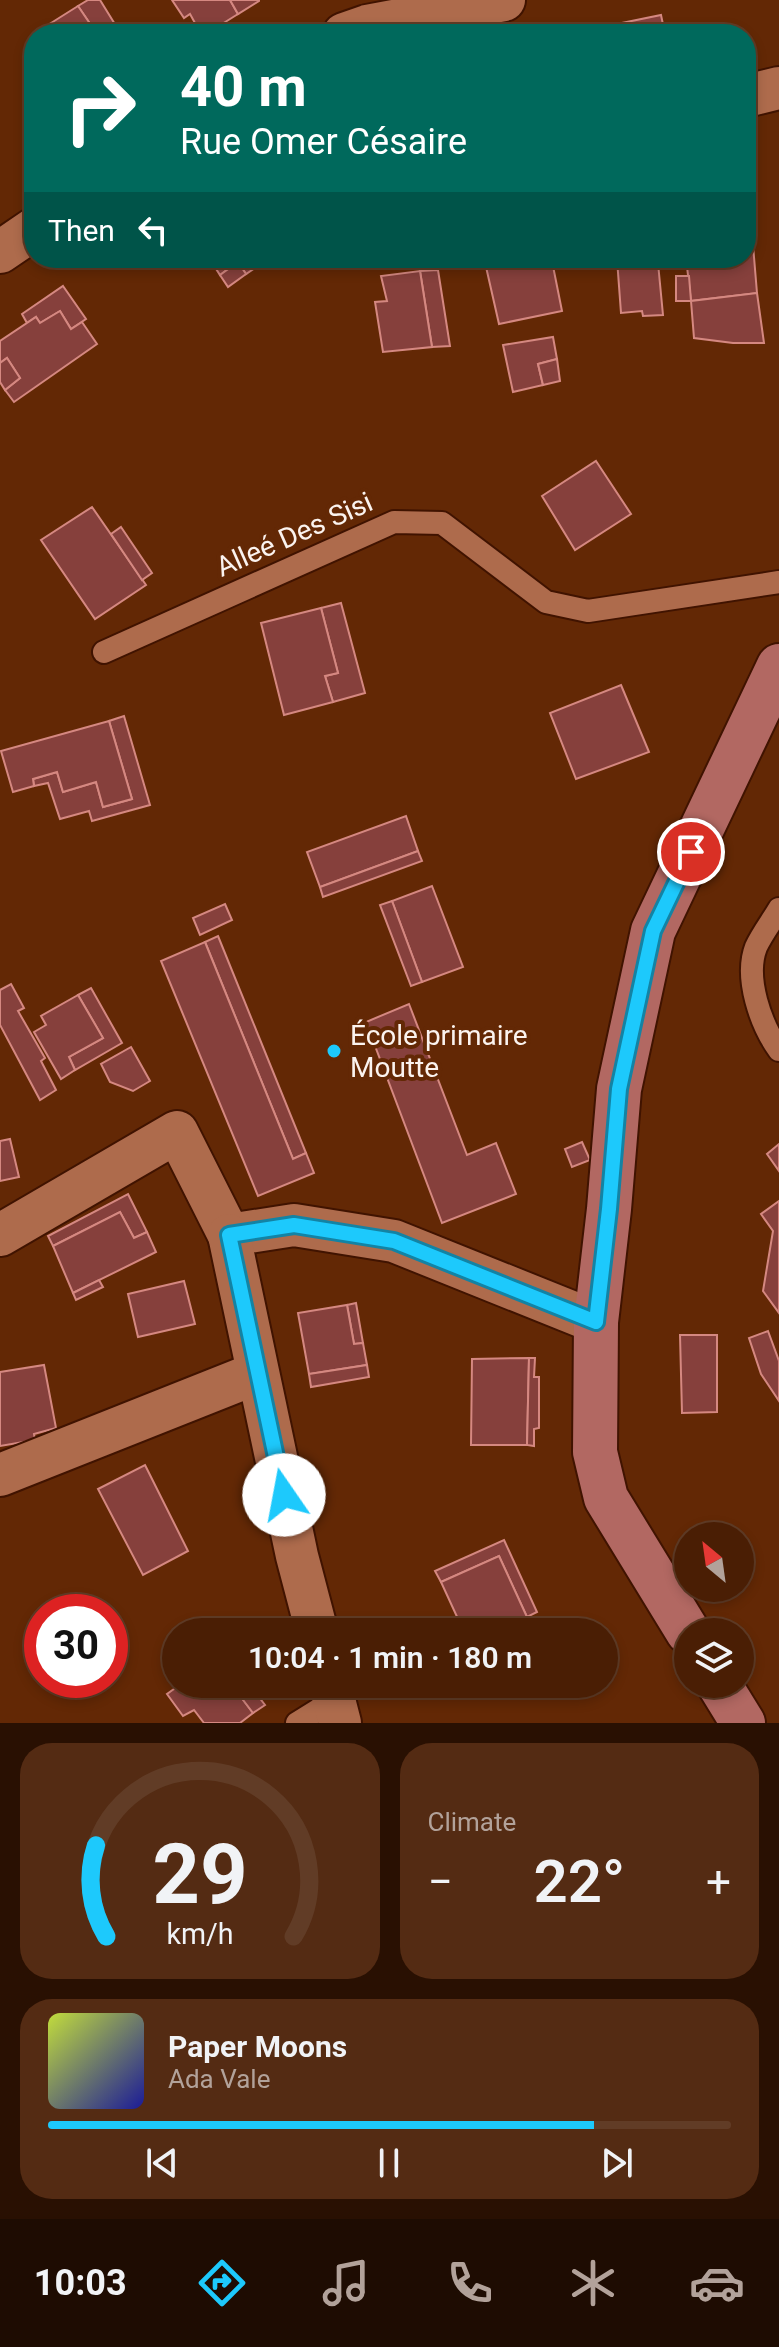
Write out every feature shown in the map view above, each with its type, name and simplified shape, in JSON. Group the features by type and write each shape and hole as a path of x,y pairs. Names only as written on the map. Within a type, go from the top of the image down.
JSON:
{"street":[{"path":"378,24 504,0"},
{"path":"756,94 779,88"},
{"path":"0,252 24,236"},
{"path":"679,1618 606,1498 595,1452 596,1322 619,1089 653,931 779,666"},
{"path":"0,1235 177,1132 229,1235 299,1566 313,1618"},
{"path":"229,1235 294,1225 394,1241 596,1322"},
{"path":"0,1475 257,1373"},
{"path":"728,1698 743,1723"}],"lane":[{"name":"Alleé Des Sisi","path":"104,652 394,522 442,523 546,602 588,611 779,582"},
{"path":"779,909 756,948 751,968 765,1025 779,1050"},
{"path":"297,1723 335,1702"}],"building":[{"path":"88,0 100,0 115,24 90,24 78,6"},
{"path":"172,0 230,0 238,14 222,24 196,24 190,14 184,18"},
{"path":"230,0 259,0 259,1 238,14"},
{"path":"78,6 90,24 49,24"},
{"path":"661,15 663,24 617,24"},
{"path":"215,268 230,268 220,275"},
{"path":"230,268 242,268 246,274 228,287 220,275"},
{"path":"486,268 553,268 562,311 499,324"},
{"path":"618,268 658,268 663,315 643,316 642,311 621,313"},
{"path":"687,268 755,268 757,293 691,301"},
{"path":"438,270 450,346 432,347 420,271"},
{"path":"420,271 432,347 383,352 375,302 387,301 381,276"},
{"path":"676,276 689,276 691,301 676,301"},
{"path":"63,286 86,319 71,329 60,311 40,323 36,317 27,323 22,314"},
{"path":"757,293 764,343 694,338 691,301"},
{"path":"60,311 71,329 82,322 97,344 14,402 5,390 20,378 7,358 0,363 0,341 36,317 40,323"},
{"path":"553,337 557,359 538,364 543,385 513,392 503,345"},
{"path":"7,358 20,378 5,390 0,382 0,363"},
{"path":"557,359 560,381 543,385 538,364"},
{"path":"596,461 631,514 575,550 542,496"},
{"path":"92,507 146,585 95,619 41,540"},
{"path":"121,527 152,573 142,580 111,534"},
{"path":"341,603 365,693 333,702 325,676 338,673 321,608"},
{"path":"321,608 338,673 325,676 333,702 284,715 261,623"},
{"path":"621,685 649,752 576,779 550,713"},
{"path":"124,716 150,805 92,821 89,811 60,819 48,783 34,786 33,779 57,772 63,792 96,782 103,807 132,799 109,721"},
{"path":"109,721 132,799 103,807 96,782 63,792 57,772 33,779 34,786 13,792 1,751"},
{"path":"406,816 418,851 320,887 307,852"},
{"path":"418,851 422,861 323,897 320,887"},
{"path":"432,886 463,967 422,982 392,901"},
{"path":"392,901 422,982 411,986 380,905"},
{"path":"225,904 232,920 200,935 193,918"},
{"path":"218,936 306,1153 293,1159 205,942"},
{"path":"205,942 293,1159 306,1153 314,1173 258,1196 161,961"},
{"path":"11,984 24,1008 18,1011 45,1058 41,1061 56,1090 40,1100 0,1025 0,990"},
{"path":"91,988 122,1043 75,1070 69,1057 103,1038 78,995"},
{"path":"78,995 103,1038 69,1057 75,1070 61,1079 34,1032 46,1025 41,1016"},
{"path":"409,1004 467,1155 496,1143 516,1194 442,1223 366,1022"},
{"path":"131,1047 150,1081 133,1091 110,1082 101,1064"},
{"path":"10,1139 19,1177 0,1181 0,1141"},
{"path":"582,1142 590,1160 572,1167 565,1149"},
{"path":"779,1144 779,1171 767,1154"},
{"path":"128,1194 147,1232 134,1238 120,1212 53,1246 48,1236"},
{"path":"779,1201 779,1313 763,1291 773,1231 761,1214"},
{"path":"120,1212 134,1238 147,1232 156,1252 73,1293 53,1246"},
{"path":"99,1280 103,1287 76,1300 73,1293"},
{"path":"184,1281 195,1324 138,1337 128,1294"},
{"path":"356,1303 363,1343 354,1344 347,1305"},
{"path":"347,1305 354,1344 363,1343 367,1365 309,1374 298,1313"},
{"path":"768,1331 779,1361 779,1401 761,1374 749,1338"},
{"path":"680,1335 717,1335 717,1412 682,1413"},
{"path":"529,1358 527,1445 471,1445 472,1359"},
{"path":"529,1358 535,1358 534,1377 539,1377 539,1428 534,1429 534,1446 527,1445"},
{"path":"44,1365 56,1428 34,1434 35,1440 0,1446 0,1372"},
{"path":"367,1365 369,1377 311,1387 309,1374"},
{"path":"145,1465 188,1551 143,1575 98,1489"},
{"path":"504,1540 537,1612 527,1617 499,1556 441,1582 435,1571"},
{"path":"499,1556 527,1617 458,1618 441,1582"},
{"path":"170,1698 242,1698 253,1713 240,1723 204,1723 194,1710 183,1716"},
{"path":"242,1698 260,1698 265,1705 253,1713"}],"place":[{"name":"École primaire Moutte","path":"334,1051"}],"route":[{"path":"284,1495 229,1235 294,1225 394,1241 596,1322 619,1089 653,931 691,852"}]}
